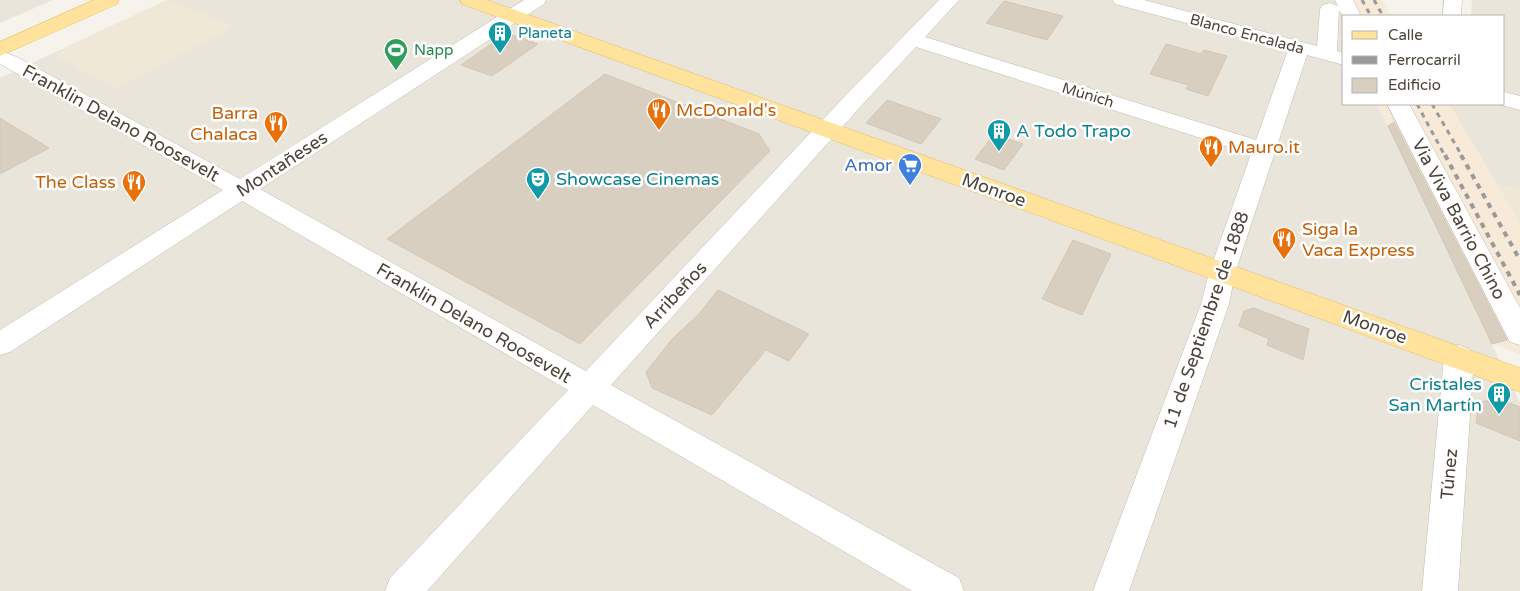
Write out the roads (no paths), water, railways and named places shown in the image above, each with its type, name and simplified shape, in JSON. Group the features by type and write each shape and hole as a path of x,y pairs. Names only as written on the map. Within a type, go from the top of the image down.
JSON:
{"main road":[{"path":"0,50 110,0"},
{"name":"Monroe","path":"469,0 1520,380"}],"street":[{"name":"Montañeses","path":"0,344 537,0"},
{"name":"Arribeños","path":"403,591 826,130 950,0"},
{"name":"Blanco Encalada","path":"1122,0 1335,57"},
{"path":"1452,15 1454,0"},
{"path":"1337,4 1351,15"},
{"path":"1335,57 1337,4"},
{"name":"Múnich","path":"912,40 1263,150"},
{"name":"11 de Septiembre de 1888","path":"1111,591 1214,304 1222,273 1298,48"},
{"name":"Franklin Delano Roosevelt","path":"0,57 18,65 242,190 946,591"},
{"path":"1505,99 1520,103"},
{"name":"Via Viva Barrio Chino","path":"1399,105 1520,334"},
{"name":"Túnez","path":"1440,591 1459,358"}],"railway":[{"path":"1362,0 1370,15"},
{"path":"1374,0 1382,15"},
{"path":"1418,105 1445,156"},
{"path":"1433,105 1462,156"},
{"path":"1445,155 1520,295"},
{"path":"1461,155 1520,260"}],"place":[{"name":"Planeta","path":"500,54"},
{"name":"Napp","path":"396,71"},
{"name":"McDonald's","path":"659,131"},
{"name":"Barra Chalaca","path":"276,144"},
{"name":"A Todo Trapo","path":"999,152"},
{"name":"Mauro.it","path":"1211,168"},
{"name":"Amor","path":"910,186"},
{"name":"Showcase Cinemas","path":"538,200"},
{"name":"The Class","path":"134,203"},
{"name":"Siga la Vaca Express","path":"1284,260"},
{"name":"Cristales San Martín","path":"1499,415"}]}
